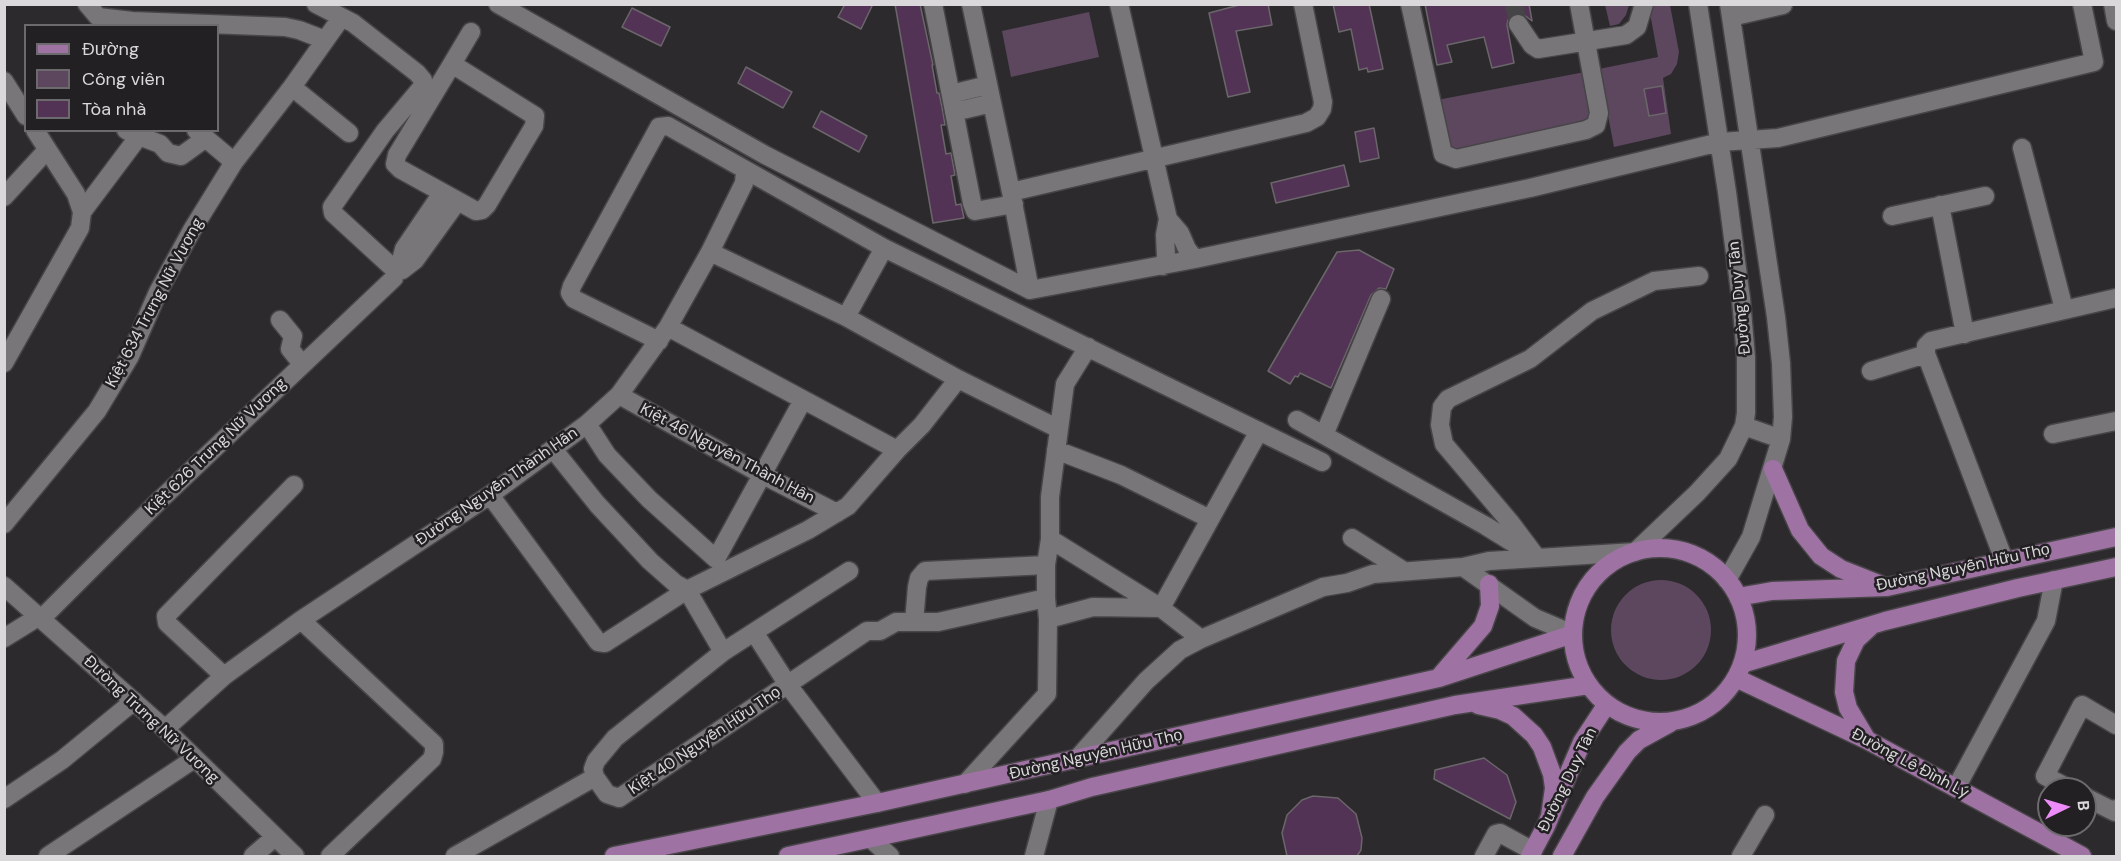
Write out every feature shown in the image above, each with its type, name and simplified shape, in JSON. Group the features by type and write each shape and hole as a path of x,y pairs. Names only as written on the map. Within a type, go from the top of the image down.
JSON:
{"main road":[{"path":"1773,469 1800,530 1821,556 1840,569 1887,587"},
{"name":"Đường Nguyễn Hữu Thọ","path":"1738,597 1772,591 1887,587 2116,537"},
{"path":"1655,548 1675,549 1695,555 1727,580 1738,597 1745,618 1747,641 1739,671 1723,696 1706,709 1687,718 1666,722 1645,721 1625,715 1607,704 1589,685 1579,667 1573,634 1576,613 1584,594 1596,576 1614,561 1635,552 1655,548"},
{"name":"Đường Nguyễn Hữu Thọ","path":"1739,671 1873,624 2116,567"},
{"path":"1438,678 1483,626 1490,606 1489,584"},
{"path":"1867,740 1848,708 1844,692 1846,661 1856,640 1873,624"},
{"name":"Đường Nguyễn Hữu Thọ","path":"614,856 965,784 1438,678 1573,634"},
{"name":"Đường Lê Đình Lý","path":"1739,671 1956,788 2037,825"},
{"name":"Đường Nguyễn Hữu Thọ","path":"788,856 841,851 872,839 1455,705 1589,685"},
{"name":"Đường Duy Tân","path":"1532,854 1582,742 1607,704"},
{"path":"1455,705 1486,706 1500,710 1513,716 1534,735 1542,747 1552,774 1554,788 1550,816 1546,826"},
{"name":"Đường Duy Tân","path":"1562,856 1595,797 1627,752 1639,740 1663,725 1687,718"},
{"name":"Đường Lê Đình Lý","path":"2058,837 2082,856"}],"street":[{"path":"87,4 98,18 131,13 285,27 325,40"},
{"path":"316,4 353,23 423,80 422,87 385,130 332,207 333,213 397,271"},
{"path":"498,4 765,155 1030,290 1163,266 1530,188 1720,142 1778,138 2094,62 2082,4"},
{"path":"933,4 975,211 1012,198 1155,158 1306,123 1317,117 1322,110 1323,102 1303,4"},
{"path":"971,4 1030,290"},
{"path":"1119,4 1168,219 1165,235 1166,258 1163,266"},
{"path":"1410,4 1443,154 1456,159 1586,130 1596,124 1599,113 1579,4"},
{"path":"1518,24 1532,45 1538,49 1626,35 1636,27 1644,4"},
{"name":"Đường Duy Tân","path":"1635,552 1728,459 1744,426 1747,388 1743,315 1720,142 1698,4"},
{"path":"2113,4 2116,21"},
{"path":"1730,11 1783,5"},
{"name":"Đường Duy Tân","path":"1727,580 1751,537 1773,469 1781,439 1782,396 1777,329 1730,11"},
{"name":"Kiệt 634 Trưng Nữ Vương","path":"4,524 97,411 130,356 158,292 192,230 234,162 292,87 341,18"},
{"path":"452,63 535,116 536,121 482,210 476,211 400,169 395,164 397,155 452,63 471,32"},
{"path":"4,81 24,113"},
{"path":"952,103 988,85"},
{"path":"292,87 349,133"},
{"path":"952,103 992,103"},
{"path":"897,450 803,400 663,334 574,299 570,293 572,286 659,127 668,126 884,248 1322,462"},
{"path":"4,363 80,228 82,212 76,194 36,132"},
{"path":"82,212 133,133 160,144 168,153 181,156 201,134 234,162"},
{"path":"2022,148 2064,309"},
{"path":"4,197 47,150"},
{"name":"Đường Nguyễn Thành Hãn","path":"165,729 224,676 301,620 490,495 587,424 619,395 663,334 710,252 744,183 745,171"},
{"path":"1892,216 1985,196"},
{"name":"Kiệt 626 Trưng Nữ Vương","path":"4,638 39,618 397,271 415,260 450,197"},
{"path":"1940,205 1965,334"},
{"path":"1168,219 1180,233 1187,249 1195,259"},
{"path":"846,317 884,248"},
{"path":"710,252 846,317 958,379 1059,429"},
{"path":"1537,558 1510,522 1444,444 1440,425 1442,407 1448,399 1530,358 1592,311 1654,281 1700,276"},
{"path":"2004,560 1926,354 1926,346 1931,341 2116,298"},
{"path":"1323,435 1381,299"},
{"path":"280,320 293,336 290,349 302,363"},
{"path":"965,784 1047,694 1046,565 1050,539 1050,497 1065,384 1088,347"},
{"path":"1871,371 1926,354"},
{"path":"490,495 598,642 605,643 687,590 808,530 848,506 922,425 958,379"},
{"name":"Kiệt 46 Nguyễn Thành Hân","path":"619,395 761,474 837,513"},
{"path":"587,424 607,455 649,499 716,559 803,400"},
{"path":"1297,420 1486,526 1537,558"},
{"path":"2053,434 2116,421"},
{"path":"1744,426 1781,439"},
{"path":"1161,608 1259,431"},
{"path":"553,449 597,504 650,561 676,584 687,590 723,652"},
{"path":"1056,450 1121,475 1210,519"},
{"path":"224,676 167,623 166,616 294,485"},
{"path":"1352,538 1404,571"},
{"path":"1050,539 1161,608 1201,639"},
{"path":"1076,760 1146,681 1180,650 1323,587 1347,583 1373,573 1463,567 1490,561 1635,552"},
{"path":"914,622 919,578 926,571 1046,565"},
{"path":"1463,567 1535,618 1573,634"},
{"path":"455,856 595,777 593,769 596,761 615,738 723,652 849,571"},
{"name":"Đường Nguyễn Hữu Thọ","path":"1956,788 2046,621 2054,580"},
{"name":"Đường Trưng Nữ Vương","path":"4,586 165,729 295,856"},
{"name":"Kiệt 40 Nguyễn Hữu Thọ","path":"595,777 607,794 619,798 867,632 880,631 896,622 938,622 1046,598"},
{"path":"1048,619 1093,607 1161,608"},
{"path":"301,620 434,744 432,759 330,856"},
{"path":"754,632 788,685"},
{"name":"Kiệt 40 Nguyễn Hữu Thọ","path":"788,685 877,803"},
{"path":"4,799 71,753 134,701"},
{"path":"2047,777 2045,776 2082,705 2116,725"},
{"path":"48,856 194,759"},
{"path":"1034,856 1049,800"},
{"path":"2097,803 2115,812 2116,809"},
{"path":"1741,856 1765,815"},
{"path":"1484,856 1496,834 1500,832 1532,854"},
{"path":"253,856 275,837"},
{"path":"872,839 890,856"}],"green space":[{"path":"1605,5 1629,5 1626,15 1619,24 1610,26"},
{"path":"1654,5 1670,5 1679,52 1677,64 1671,74 1663,78 1671,134 1614,147 1599,69 1658,57 1649,8"},
{"path":"1089,12 1099,57 1011,77 1002,31"},
{"path":"1585,72 1592,114 1585,123 1462,152 1450,150 1437,100"},
{"path":"1661,580 1680,584 1696,595 1707,611 1711,630 1707,649 1696,665 1680,676 1661,680 1642,676 1626,665 1615,649 1611,630 1615,611 1626,595 1642,584"}],"building":[{"path":"845,4 873,4 861,29 838,17"},
{"path":"895,4 920,4 937,93 939,93 942,107 945,125 941,125 946,154 951,153 955,175 951,176 956,205 961,204 964,218 933,223"},
{"path":"1243,4 1268,4 1272,25 1236,31 1250,92 1228,97 1209,13"},
{"path":"1333,4 1369,4 1383,69 1368,72 1367,68 1359,70 1351,29 1339,32"},
{"path":"1425,4 1529,4 1532,21 1518,13 1512,14 1508,20 1514,63 1492,68 1484,37 1447,45 1452,62 1437,65"},
{"path":"632,8 670,27 661,46 622,27"},
{"path":"746,67 792,92 783,108 738,83"},
{"path":"1662,86 1666,113 1649,116 1644,89"},
{"path":"821,111 867,136 859,152 813,127"},
{"path":"1374,128 1379,158 1360,162 1355,132"},
{"path":"1344,165 1349,186 1276,203 1271,183"},
{"path":"1359,250 1394,269 1386,289 1379,288 1371,295 1331,388 1300,373 1290,384 1268,371 1337,252"},
{"path":"1484,758 1507,775 1516,802 1510,819 1434,779 1435,770"},
{"path":"1313,796 1338,798 1356,814 1362,838 1361,850 1357,856 1287,856 1282,833 1287,815 1302,800"}],"tunnel":[{"path":"1514,4 1518,24"}]}
